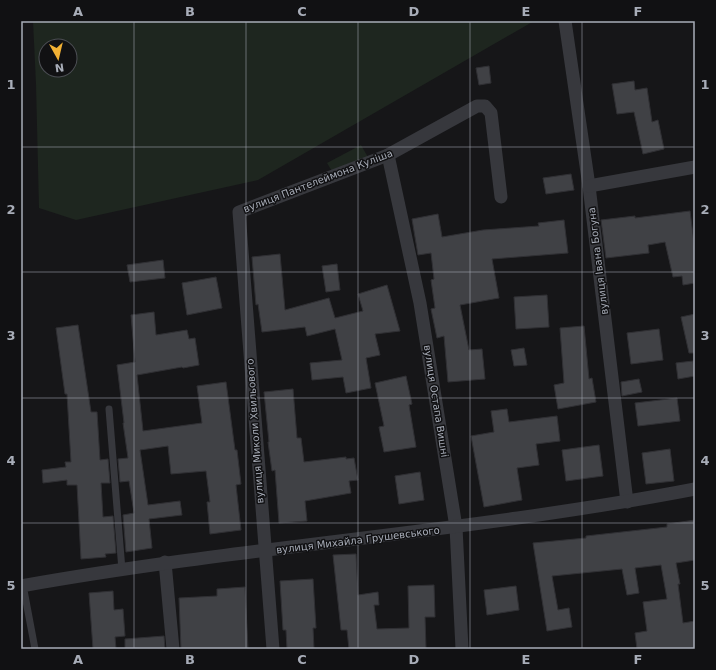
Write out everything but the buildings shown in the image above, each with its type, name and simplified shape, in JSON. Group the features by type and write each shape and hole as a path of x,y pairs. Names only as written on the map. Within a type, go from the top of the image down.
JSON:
{"street":[{"name":"вулиця Івана Богуна","path":"565,21 589,186 627,502"},
{"name":"вулиця Пантелеймона Куліша","path":"239,212 388,155 477,106 485,106 491,113 501,197"},
{"name":"вулиця Остапа Вишні","path":"388,155 420,303 456,527 462,649"},
{"path":"589,186 695,168"},
{"name":"вулиця Миколи Хвильового","path":"239,212 273,649"},
{"name":"вулиця Михайла Грушевського","path":"22,586 165,562 456,527 627,502 695,489"},
{"path":"165,562 173,649"}],"lane":[{"path":"109,409 122,570"},
{"path":"22,586 35,649"}],"shaded area":[{"path":"33,21 534,21 258,180 76,220 39,208"},
{"path":"361,145 369,159 335,176 327,163"}]}
